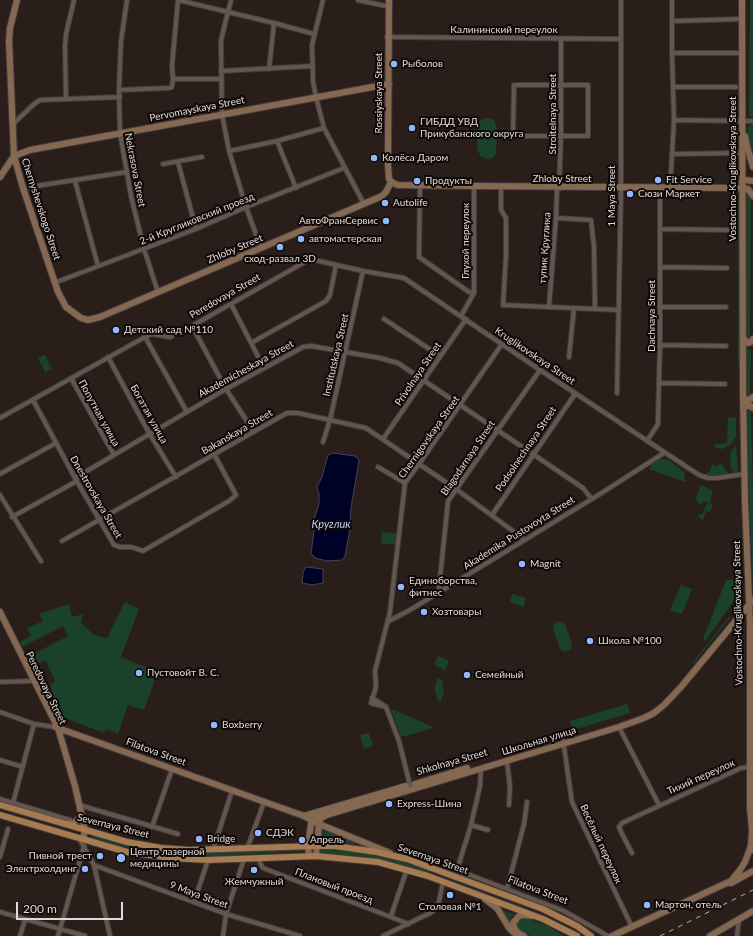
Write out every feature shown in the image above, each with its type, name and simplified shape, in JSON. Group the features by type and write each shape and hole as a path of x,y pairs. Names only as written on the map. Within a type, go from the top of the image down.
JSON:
{"main road":[{"name":"Chernyshevskogo Street","path":"17,0 10,28 9,41 14,156 54,283 66,307 81,318"},
{"name":"Vostochno-Kruglikovskaya Street","path":"742,0 744,121 746,142 753,167"},
{"path":"744,121 746,0"},
{"name":"Rossiyskaya Street","path":"387,2 388,86 386,176 387,182 393,184"},
{"name":"Pervomayskaya Street","path":"14,156 30,150 120,133 316,97 388,86"},
{"name":"Vostochno-Kruglikovskaya Street","path":"612,936 731,881 743,866 752,849 752,827 750,818 750,601 744,474 743,408 742,153 744,121"},
{"path":"0,176 14,156"},
{"path":"742,185 745,180 753,181"},
{"name":"Zhloby Street","path":"81,318 88,320 100,318 382,196 393,184 397,187 670,188 734,190 739,191 742,196"},
{"name":"Zhloby Street","path":"670,188 742,185 748,189 752,195"},
{"path":"743,338 748,343 753,339"},
{"path":"743,350 748,346 753,349"},
{"path":"743,396 746,400 753,397"},
{"path":"743,408 749,405 753,408"},
{"name":"Школьная улица","path":"319,826 321,818 326,815 410,787 481,769 563,742 619,727 644,718 664,705 681,687 738,618 750,601"},
{"name":"Shkolnaya Street","path":"304,816 410,787 563,742 647,713 662,703 750,601"},
{"path":"0,612 57,730 406,859"},
{"path":"738,618 739,616 745,617 750,624"},
{"name":"Peredovaya Street","path":"1,620 62,739 79,805 83,830 82,841"},
{"name":"Peredovaya Street","path":"57,730 83,830"},
{"name":"Filatova Street","path":"57,730 304,816 312,823"},
{"name":"Peredovaya Street","path":"62,739 63,736 68,734"},
{"name":"Severnaya Street","path":"0,805 68,822 83,830 127,842 162,848 212,850 316,846 353,848 377,852 406,859 543,909 571,922 591,936"},
{"name":"Shkolnaya Street","path":"312,823 322,812"},
{"name":"Severnaya Street","path":"0,814 64,833 82,841 127,852 172,858 208,860 312,856 378,862 407,869 536,916 577,936"},
{"path":"68,822 74,823 80,817"},
{"path":"312,823 308,846 312,856"},
{"path":"312,856 316,846 319,826"},
{"path":"619,936 738,880 753,871"},
{"path":"482,897 497,908 509,928 521,936"},
{"path":"710,936 753,911"},
{"path":"521,936 514,928 513,923 515,919 524,915 536,916"}],"street":[{"path":"66,99 66,34 74,0"},
{"name":"Nekrasova Street","path":"127,0 121,41 119,90 120,133 144,249 158,292"},
{"path":"119,90 172,87 172,66 178,0 314,34"},
{"path":"231,0 221,40 222,114 230,151 246,207 261,248"},
{"path":"323,0 312,45 316,97 324,128 364,204"},
{"path":"358,0 387,2"},
{"name":"1 Maya Street","path":"617,393 621,0"},
{"path":"670,188 674,120 672,87 672,0"},
{"path":"672,21 742,19"},
{"path":"269,69 274,23"},
{"name":"Калининский переулок","path":"388,37 621,39"},
{"name":"Stroitelnaya Street","path":"558,188 561,136 561,39"},
{"path":"672,53 742,53"},
{"path":"221,71 313,66"},
{"path":"173,79 221,79"},
{"path":"514,85 588,86 588,136 561,136 513,136 514,85"},
{"path":"672,87 736,87"},
{"path":"12,126 40,100 120,97"},
{"path":"674,120 753,122"},
{"path":"230,151 278,141 324,128"},
{"path":"278,141 296,188"},
{"path":"672,154 742,153"},
{"path":"163,164 202,157"},
{"path":"178,162 196,229"},
{"name":"2-й Кругликовский проезд","path":"54,283 196,229 246,207 344,168"},
{"path":"23,188 127,172"},
{"path":"75,181 98,266"},
{"path":"420,186 418,257 469,292 474,293 461,316"},
{"name":"Глухой переулок","path":"474,187 474,293"},
{"path":"501,187 501,210 506,218 506,274 503,305 619,310"},
{"name":"тупик Круглика","path":"549,307 558,188"},
{"name":"Dachnaya Street","path":"647,441 658,424 660,383 660,188"},
{"path":"556,218 591,220 594,247 595,309"},
{"path":"661,229 728,230"},
{"name":"Kruglikovskaya Street","path":"310,259 363,271 404,278 575,394 703,477 721,478 744,474"},
{"name":"Peredovaya Street","path":"0,418 144,337 152,334 170,337 310,259"},
{"path":"251,344 326,301 330,295 336,265"},
{"path":"660,267 727,268"},
{"name":"Institutskaya Street","path":"323,442 330,420 363,271"},
{"path":"231,304 264,368"},
{"path":"660,307 726,307"},
{"path":"569,358 574,308"},
{"path":"384,319 440,356"},
{"name":"Privolnaya Street","path":"383,439 466,319"},
{"path":"192,326 226,389 254,432"},
{"path":"144,337 187,412"},
{"name":"Chernigovskaya Street","path":"389,621 405,483 502,344"},
{"path":"660,345 726,346"},
{"name":"Akademicheskaya Street","path":"12,517 76,480 149,433 303,347 311,346 398,363 582,488 591,498"},
{"name":"Богатая улица","path":"108,357 149,433 176,477"},
{"name":"Blagodarnaya Street","path":"440,591 439,588 448,501 496,430 540,370"},
{"name":"Попутная улица","path":"71,378 114,455"},
{"path":"660,383 725,384"},
{"name":"Podsolnechnaya Street","path":"492,515 532,454 575,394"},
{"name":"Dnestrovskaya Street","path":"33,400 76,480 114,545 120,547 132,547 142,551 167,538 229,501 236,495 214,454"},
{"name":"Bakanskaya Street","path":"62,541 287,413 298,413 366,428 456,489 524,540"},
{"path":"0,474 56,443"},
{"name":"Akademika Pustovoyta Street","path":"389,621 524,540 664,453"},
{"path":"378,467 405,483"},
{"path":"0,495 12,517 41,561"},
{"path":"389,621 375,671 376,687 372,701 386,707 399,741 410,787"},
{"path":"0,682 32,681"},
{"name":"Filatova Street","path":"0,712 34,724 57,730"},
{"path":"13,803 34,724"},
{"name":"Тихий переулок","path":"619,727 659,805"},
{"name":"Весёлый переулок","path":"563,742 572,802 632,927"},
{"path":"0,760 23,767"},
{"path":"507,761 510,787 509,805"},
{"name":"Тихий переулок","path":"632,853 619,827 622,822 741,768 750,766"},
{"path":"481,769 480,786 471,825 488,830"},
{"path":"152,827 171,772"},
{"path":"212,850 231,794"},
{"path":"0,799 68,822"},
{"path":"507,889 524,824 527,802"},
{"path":"79,805 178,834"},
{"path":"247,849 262,806"},
{"name":"Filatova Street","path":"471,825 457,870 564,911 608,936"},
{"path":"0,857 8,829"},
{"path":"82,841 94,865 110,936"},
{"path":"58,936 82,841"},
{"name":"Плановый проезд","path":"260,858 260,863 263,868 392,916 409,924"},
{"path":"223,936 226,914 244,859"},
{"path":"194,902 208,860"},
{"name":"9 Maya Street","path":"94,865 226,914 300,936"},
{"path":"392,916 407,869"},
{"path":"383,936 432,912 438,906 443,882"},
{"path":"0,912 85,936"},
{"path":"737,936 739,918"},
{"path":"20,936 25,920"}],"green space":[{"path":"750,0 753,0 753,117 749,117"},
{"path":"487,118 494,120 497,128 496,153 494,157 488,159 481,157 477,149 478,124 481,120"},
{"path":"753,124 753,148 750,148 748,141 748,128 749,125"},
{"path":"748,195 751,196 750,341 746,339"},
{"path":"738,201 740,202 739,366 738,366"},
{"path":"748,348 751,350 750,397 746,397 746,350"},
{"path":"45,355 52,369 45,372 38,358"},
{"path":"748,408 751,409 753,588 747,435"},
{"path":"728,417 736,418 736,437 731,444 723,449 716,448 714,444 727,444"},
{"path":"736,445 738,472 734,472 731,469 730,453"},
{"path":"661,459 667,459 684,472 685,482 649,469 652,464"},
{"path":"713,463 715,466 722,464 728,474 718,476 706,475 707,472 709,473"},
{"path":"701,485 713,491 710,503 703,501 701,505 698,503 696,498"},
{"path":"707,503 713,504 710,512 706,511 703,520 698,517 699,514 702,515"},
{"path":"382,532 397,533 396,545 381,543"},
{"path":"740,579 741,591 705,641 703,639 726,580"},
{"path":"681,585 692,589 682,614 670,610"},
{"path":"512,594 526,598 523,607 510,602"},
{"path":"125,602 139,609 121,657 158,672 144,710 128,705 118,734 106,729 104,733 62,717 46,687 55,681 46,661 34,663 30,656 68,636 63,626 22,647 20,642 31,636 27,628 43,621 39,614 69,604 72,617 83,614 81,623 94,635 107,638"},
{"path":"729,617 730,618 694,663 693,662"},
{"path":"559,621 565,624 572,643 571,649 567,651 560,649 553,629 554,623"},
{"path":"438,656 449,661 445,670 434,665"},
{"path":"438,678 443,680 442,687 444,691 440,703 434,690"},
{"path":"627,704 630,713 573,730 570,721"},
{"path":"392,709 434,728 401,737 391,710"},
{"path":"369,733 373,746 364,749 360,735"},
{"path":"326,831 358,842 358,844 325,842 320,839 320,832"},
{"path":"91,835 141,847 304,849 304,851 216,856 181,855 119,846 92,839"},
{"path":"319,849 345,850 389,858 410,863 428,870 429,872 427,873 388,861 366,857 320,853"},
{"path":"502,910 514,914 509,922 508,922"},
{"path":"523,917 548,926 564,936 531,936 520,931 516,926 517,921"}],"water":[{"name":"Круглик","path":"333,453 355,456 359,460 345,556 342,560 327,561 315,558 311,553 314,531 313,523 319,504 319,493 317,487 322,477 328,455"},
{"path":"306,567 323,569 323,583 312,585 302,583 303,573"}],"railway":[{"path":"660,936 753,890"}],"place":[{"name":"Рыболов","path":"394,64"},
{"name":"ГИБДД УВД Прикубанского округа","path":"412,128"},
{"name":"Колёса Даром","path":"374,158"},
{"name":"Fit Service","path":"658,180"},
{"name":"Продукты","path":"417,181"},
{"name":"Сюзи Маркет","path":"630,194"},
{"name":"Autolife","path":"385,203"},
{"name":"АвтоФранСервис","path":"386,221"},
{"name":"автомастерская","path":"301,239"},
{"name":"сход-развал 3D","path":"280,247"},
{"name":"Детский сад №110","path":"116,330"},
{"name":"Magnit","path":"522,564"},
{"name":"Единоборства, фитнес","path":"401,587"},
{"name":"Хозтовары","path":"424,612"},
{"name":"Школа №100","path":"590,641"},
{"name":"Пустовойт В. С.","path":"139,673"},
{"name":"Семейный","path":"467,675"},
{"name":"Boxberry","path":"214,725"},
{"name":"Express-Шина","path":"389,804"},
{"name":"СДЭК","path":"258,833"},
{"name":"Bridge","path":"199,839"},
{"name":"Апрель","path":"302,840"},
{"name":"Пивной трест","path":"100,856"},
{"name":"Центр лазерной медицины","path":"121,858"},
{"name":"Электрхолдинг","path":"85,869"},
{"name":"Жемчужный","path":"254,870"},
{"name":"Столовая №1","path":"450,895"},
{"name":"Мартон, отель","path":"647,905"}]}
